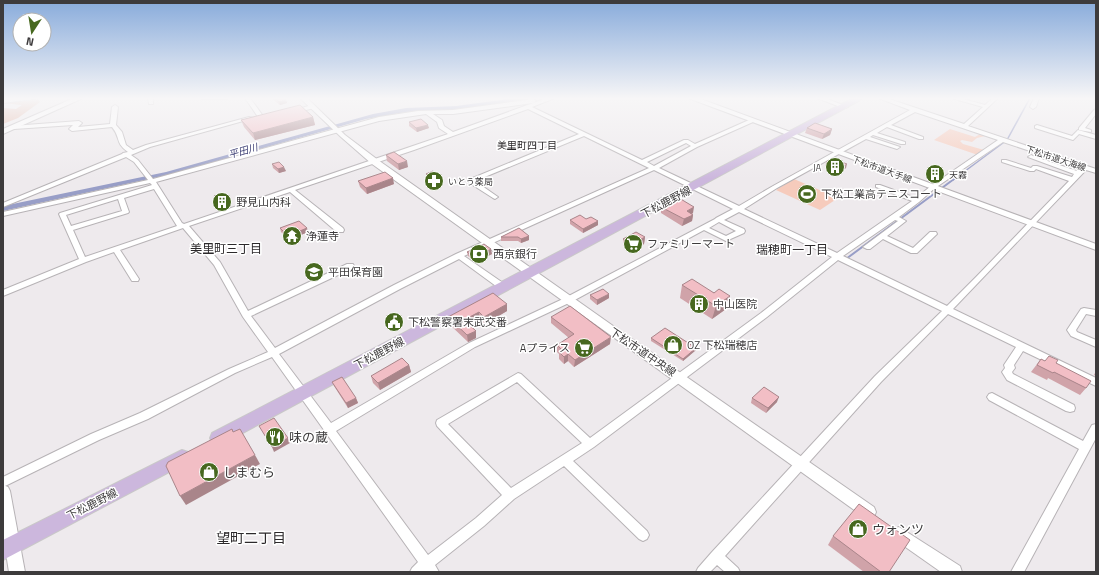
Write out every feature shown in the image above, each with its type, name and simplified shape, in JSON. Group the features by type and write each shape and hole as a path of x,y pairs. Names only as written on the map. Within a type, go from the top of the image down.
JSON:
{"main road":[{"name":"下松鹿野線","path":"8,547 303,394 811,125"}],"street":[{"path":"3,132 19,125"},
{"path":"14,127 49,125"},
{"path":"77,125 72,129 113,125 119,132 123,146 132,152"},
{"path":"3,205 9,204 125,154 172,139 230,125"},
{"name":"下松市道中央線","path":"332,125 375,162 877,518"},
{"path":"3,214 151,181 334,127 346,125"},
{"path":"441,125 441,127 452,134"},
{"path":"3,293 83,260 292,191 478,125"},
{"path":"565,125 1096,382"},
{"path":"3,482 95,437 144,416 226,374 274,353 397,286 459,256 654,168 695,146 742,125"},
{"name":"下松市道大手線","path":"762,125 1096,247"},
{"name":"下松市道大海線","path":"958,125 1096,171"},
{"path":"1084,125 1081,129 1096,132"},
{"path":"330,428 472,345 568,300 739,209 873,132 886,126 922,138"},
{"path":"1037,127 1073,138 1078,132 1096,137"},
{"path":"873,132 903,143"},
{"path":"495,197 470,181 584,134"},
{"path":"865,137 897,147"},
{"path":"416,572 430,568 510,496 590,444 764,315 837,257 917,201 933,187 1002,140"},
{"path":"642,162 686,141 695,146"},
{"path":"125,154 136,161 179,224 186,227 217,264 246,315 303,394 330,428 430,568"},
{"path":"1031,157 1079,174"},
{"path":"1004,161 1032,170 1035,167 1073,180"},
{"path":"702,572 878,378 948,310 1085,168"},
{"path":"83,260 62,214 120,197 151,181"},
{"path":"878,186 917,201"},
{"path":"292,191 340,230"},
{"path":"70,229 126,212 120,197"},
{"path":"866,247 903,221 894,217"},
{"path":"703,227 726,239 741,231 718,219"},
{"path":"882,236 914,250 933,234"},
{"path":"116,250 135,279"},
{"path":"459,256 503,287"},
{"path":"246,315 350,266"},
{"path":"1096,314 1090,311 1084,311 1071,330 1074,334 1096,344"},
{"path":"1022,346 1009,365 1010,368 1007,372 1010,377 1070,408"},
{"path":"510,496 441,423 518,377 590,444"},
{"path":"992,398 1084,447"},
{"path":"1017,572 1084,447 1096,428"},
{"path":"565,460 643,535"},
{"path":"3,492 8,547 17,572"},
{"path":"890,528 954,572"},
{"path":"716,556 734,572"}],"shaded area":[{"path":"950,129 975,137 980,134 985,136 977,138 972,142 960,141 963,144 984,150 978,155 934,140"},
{"name":"下松工業高テニスコート","path":"794,179 838,198 820,210 776,190"}],"water":[{"name":"平田川","path":"334,125 345,125 172,174 3,211 3,206 166,172"}],"building":[{"path":"245,125 284,125 253,133"},
{"path":"412,125 428,125 416,128"},
{"path":"812,125 820,125 832,129 824,134 807,128"},
{"path":"394,152 407,161 398,164 386,155"},
{"path":"833,159 847,164 841,168 826,162"},
{"path":"279,162 284,167 278,169 272,164"},
{"path":"433,171 440,177 431,180 426,176 428,175 426,174"},
{"path":"385,172 393,178 366,188 358,181"},
{"path":"220,194 225,200 219,202 214,196"},
{"path":"679,198 694,207 687,211 693,215 684,219 661,207"},
{"path":"580,215 586,219 591,217 598,221 583,229 570,220"},
{"path":"299,221 307,228 288,236 280,228"},
{"path":"519,228 529,236 521,239 518,237 501,237"},
{"path":"636,232 645,237 632,244 623,239"},
{"path":"484,244 491,249 476,258 467,252"},
{"path":"692,279 714,293 719,289 730,296 716,306 682,285"},
{"path":"603,289 609,294 597,300 590,295"},
{"path":"493,293 507,304 484,317 479,312 464,320 476,331 467,335 448,317"},
{"path":"570,306 611,337 575,360 568,354 564,357 559,352 562,350 557,345 574,334 551,317"},
{"name":"OZ 下松瑞穂店","path":"665,328 696,348 683,359 651,338"},
{"path":"1049,356 1058,360 1056,363 1091,381 1086,388 1037,365 1041,359 1045,361"},
{"path":"402,358 409,365 378,383 371,376"},
{"path":"342,377 356,398 346,403 332,382"},
{"path":"764,387 779,397 768,408 752,398"},
{"name":"味の蔵","path":"274,418 288,438 272,447 259,426"},
{"name":"しまむら","path":"232,429 233,432 240,429 255,455 180,496 166,466 168,462"},
{"name":"ウォンツ","path":"859,504 910,540 889,572 881,572 833,536"}],"waterway":[{"path":"953,180 1007,140 1015,125"},
{"path":"846,259 954,179"}],"place":[{"name":"JA","path":"835,167"},
{"name":"天霧","path":"935,174"},
{"name":"いとう薬局","path":"434,181"},
{"name":"下松工業高テニスコート","path":"807,194"},
{"name":"野見山内科","path":"222,202"},
{"name":"浄蓮寺","path":"292,236"},
{"name":"ファミリーマート","path":"633,244"},
{"name":"西京銀行","path":"479,254"},
{"name":"平田保育園","path":"314,272"},
{"name":"中山医院","path":"699,304"},
{"name":"下松警察署末武交番","path":"394,322"},
{"name":"OZ 下松瑞穂店","path":"673,345"},
{"name":"Aプライス","path":"584,348"},
{"name":"味の蔵","path":"275,437"},
{"name":"しまむら","path":"209,472"},
{"name":"ウォンツ","path":"858,529"}],"district":[{"name":"美里町四丁目","path":"527,145"},
{"name":"美里町三丁目","path":"226,248"},
{"name":"瑞穂町一丁目","path":"792,249"},
{"name":"望町二丁目","path":"251,537"}]}
